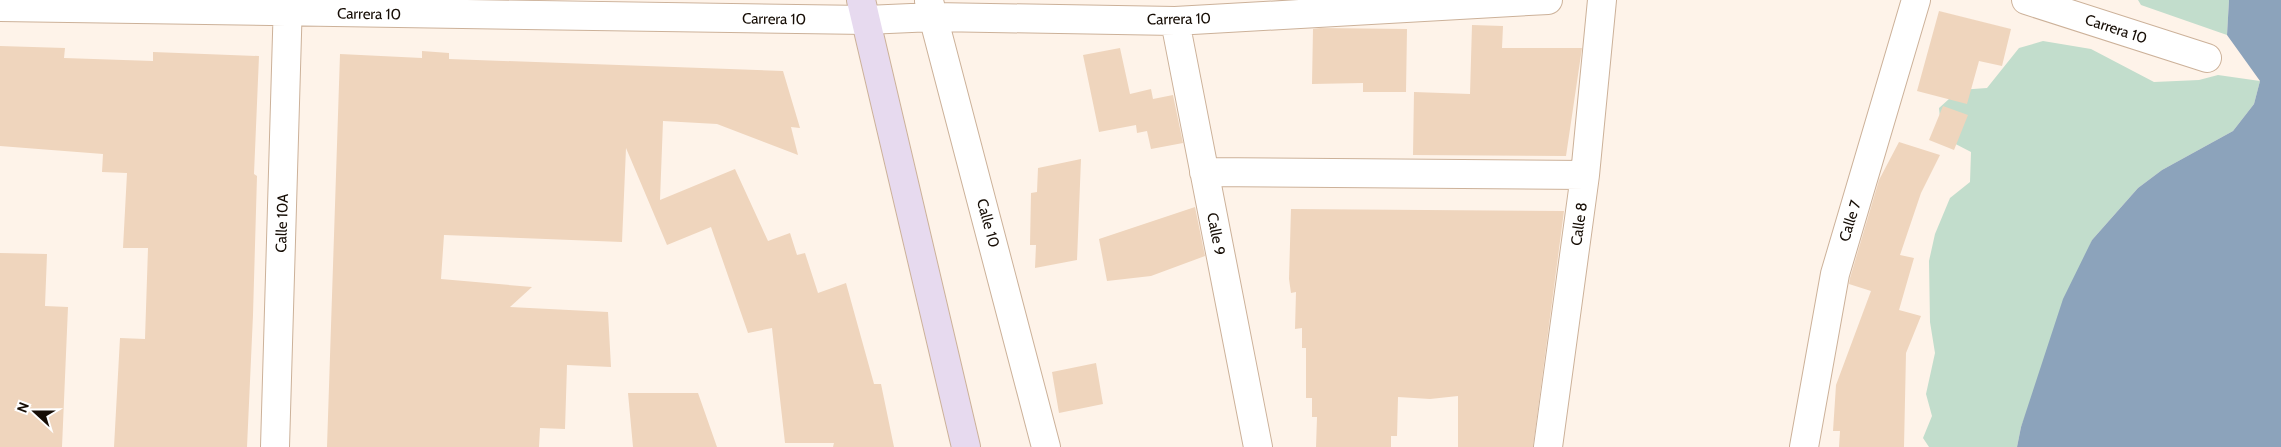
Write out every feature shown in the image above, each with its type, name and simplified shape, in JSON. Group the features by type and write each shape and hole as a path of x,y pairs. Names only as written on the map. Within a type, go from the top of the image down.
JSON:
{"main road":[{"path":"864,10 966,447"}],"street":[{"name":"Carrera 10","path":"0,7 288,6 864,10 932,8 1175,21 1548,0"},
{"name":"Calle 8","path":"1548,447 1585,175 1602,0"},
{"name":"Calle 7","path":"1804,447 1835,274 1916,0"},
{"name":"Carrera 10","path":"2026,0 2207,58"},
{"name":"Calle 10A","path":"275,447 288,6"},
{"name":"Calle 10","path":"932,8 1046,447"},
{"name":"Calle 9","path":"1175,21 1258,447"},
{"path":"1204,172 1585,175"}],"green space":[{"path":"2138,0 2229,0 2227,35 2141,5"},
{"path":"2043,41 2091,49 2154,82 2199,80 2218,75 2260,81 2254,104 2233,131 2162,170 2138,188 2092,240 2021,427 2017,447 1929,447 1923,438 1932,416 1926,394 1935,353 1930,322 1929,261 1935,234 1950,198 1970,182 1971,152 1942,137 1939,108 1959,90 1987,88 2019,48"}],"water":[{"path":"2229,0 2281,0 2281,447 2017,447 2021,427 2063,299 2092,240 2138,188 2162,170 2233,131 2254,104 2260,81 2227,35"}],"building":[{"path":"1939,11 2011,29 2002,66 1979,61 1967,104 1917,91"},
{"path":"1472,25 1503,26 1502,48 1582,48 1566,156 1413,155 1414,92 1470,94"},
{"path":"1313,29 1407,29 1406,92 1363,92 1363,83 1312,84"},
{"path":"0,46 65,48 64,58 153,61 153,52 259,56 254,174 257,176 253,315 247,447 114,447 120,338 145,339 148,248 123,248 127,173 102,172 103,154 0,146"},
{"path":"1120,48 1130,94 1151,89 1153,99 1173,95 1183,143 1151,149 1147,131 1137,133 1136,125 1099,132 1083,55"},
{"path":"422,51 449,53 449,59 783,71 800,128 791,127 798,155 717,124 663,121 660,200 735,169 768,241 790,233 797,255 805,253 818,293 846,283 874,384 881,384 894,447 833,447 834,443 785,443 772,328 748,333 711,227 667,245 626,148 622,242 444,235 441,279 532,287 510,307 608,312 611,367 567,365 565,429 540,428 539,447 327,447 340,54 422,58"},
{"path":"1943,106 1968,115 1954,150 1929,140"},
{"path":"1899,142 1940,155 1921,193 1900,255 1914,258 1899,310 1921,316 1906,353 1904,447 1839,447 1840,431 1833,431 1836,385 1871,291 1849,284 1850,278 1879,180"},
{"path":"1081,159 1077,260 1035,268 1036,245 1030,245 1031,193 1037,192 1038,168"},
{"path":"1195,207 1205,256 1151,276 1107,281 1099,239"},
{"path":"1291,209 1564,211 1533,447 1458,447 1458,396 1430,399 1398,397 1397,436 1391,436 1391,447 1316,447 1317,417 1312,417 1312,398 1306,398 1306,348 1302,348 1302,328 1295,329 1296,292 1291,293 1289,279"},
{"path":"0,253 47,254 45,306 68,307 62,447 0,447"},
{"path":"1096,363 1103,404 1059,413 1052,372"},
{"path":"628,393 698,393 717,447 633,447"}]}
